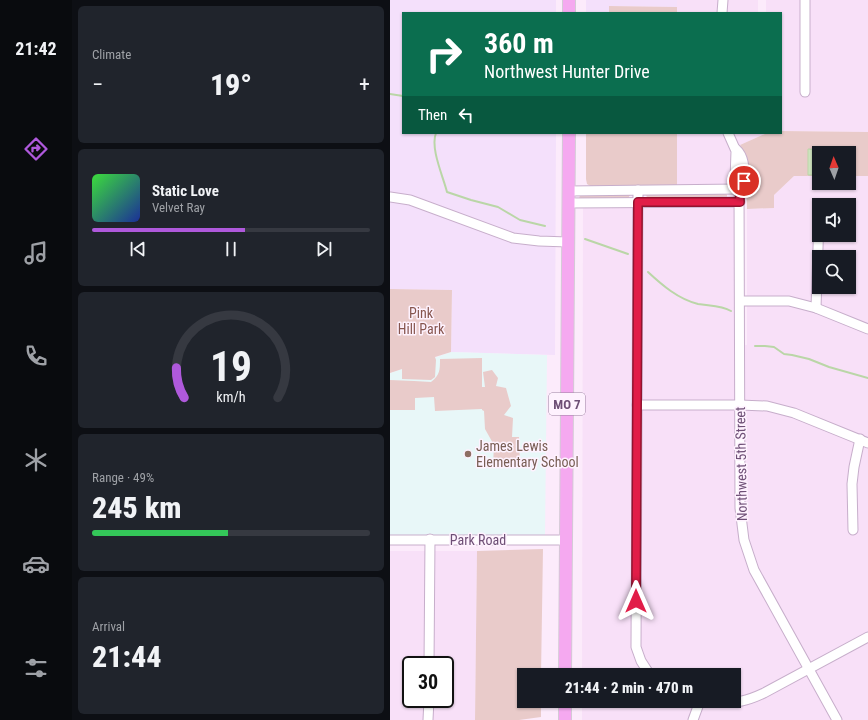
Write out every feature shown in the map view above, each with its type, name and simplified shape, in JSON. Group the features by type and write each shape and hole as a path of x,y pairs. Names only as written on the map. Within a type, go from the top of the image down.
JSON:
{"main road":[{"path":"569,0 569,12"},
{"name":"MO 7","path":"565,668 569,134"},
{"path":"565,708 565,720"}],"street":[{"path":"722,12 723,0"},
{"path":"805,0 805,92"},
{"name":"Northwest 5th Street","path":"728,134 734,147 740,153 744,165 744,181 739,187 740,508 744,540 754,570 837,720"},
{"path":"568,197 638,190 739,187"},
{"path":"638,190 636,646 640,661 645,668"},
{"path":"390,197 410,200 513,238 568,242"},
{"path":"568,197 638,202 740,202"},
{"path":"816,308 818,242"},
{"path":"740,301 789,301 816,308 868,329"},
{"path":"637,405 767,406 794,413 864,441 854,467 852,484 853,530"},
{"path":"429,656 430,539"},
{"name":"Park Road","path":"390,540 566,540"},
{"path":"741,701 751,699 868,636"},
{"path":"428,720 429,708"},
{"path":"693,720 697,708"}],"shaded area":[{"path":"390,0 556,0 556,12 402,12 402,134 556,134 555,355 451,352 452,290 390,289"},
{"path":"586,0 677,0 677,7 609,6 609,12 586,12"},
{"path":"677,0 758,0 758,12 677,12"},
{"path":"766,0 868,0 868,132 782,131 782,12 766,12"},
{"path":"677,134 765,134 740,145 730,152 732,159 730,185 677,185"},
{"path":"808,149 812,149 812,175 808,175"},
{"path":"794,176 812,176 812,190 856,190 856,176 868,176 868,720 582,720 582,708 741,708 741,668 582,668 583,206 732,206 737,212 737,345 747,345 747,209 774,208 774,195"},
{"name":"James Lewis Elementary School","path":"451,352 547,355 545,536 390,536 390,373"},
{"path":"390,551 477,551 475,720 390,720"}],"green space":[{"path":"609,6 677,7 677,12 609,12"},
{"path":"782,131 868,132 868,176 856,176 856,146 812,146 812,176 794,176 774,195 774,208 747,209 745,153 740,145 765,134 782,134"},
{"path":"586,134 677,134 677,185 592,187 587,184"},
{"path":"608,193 630,195 628,199 579,199 580,195 599,195"},
{"path":"726,193 727,198 647,198 646,194"},
{"name":"Pink Hill Park","path":"390,289 452,290 451,352 435,357 435,377 431,380 402,379 402,369 390,373"},
{"path":"482,358 482,387 485,387 483,372 492,370 498,378 496,386 506,388 511,406 504,415 513,418 512,437 519,437 520,467 493,466 494,445 485,429 484,411 482,409 435,411 434,397 415,398 415,410 390,410 390,380 431,382 439,372 440,359"},
{"path":"543,549 541,668 517,668 517,708 541,708 541,717 519,720 475,720 477,551"}],"waterway":[{"path":"390,94 402,96"},
{"path":"436,134 436,154 447,192 498,207 520,220 545,226"},
{"path":"585,239 628,254"},
{"path":"648,272 665,287 684,299 698,304 719,307 731,311"},
{"path":"755,346 774,347 784,354 809,359 829,367 868,378"}],"place":[{"name":"James Lewis Elementary School","path":"468,454"}],"route":[{"path":"636,601 638,202 740,202 739,185 744,181"}]}
